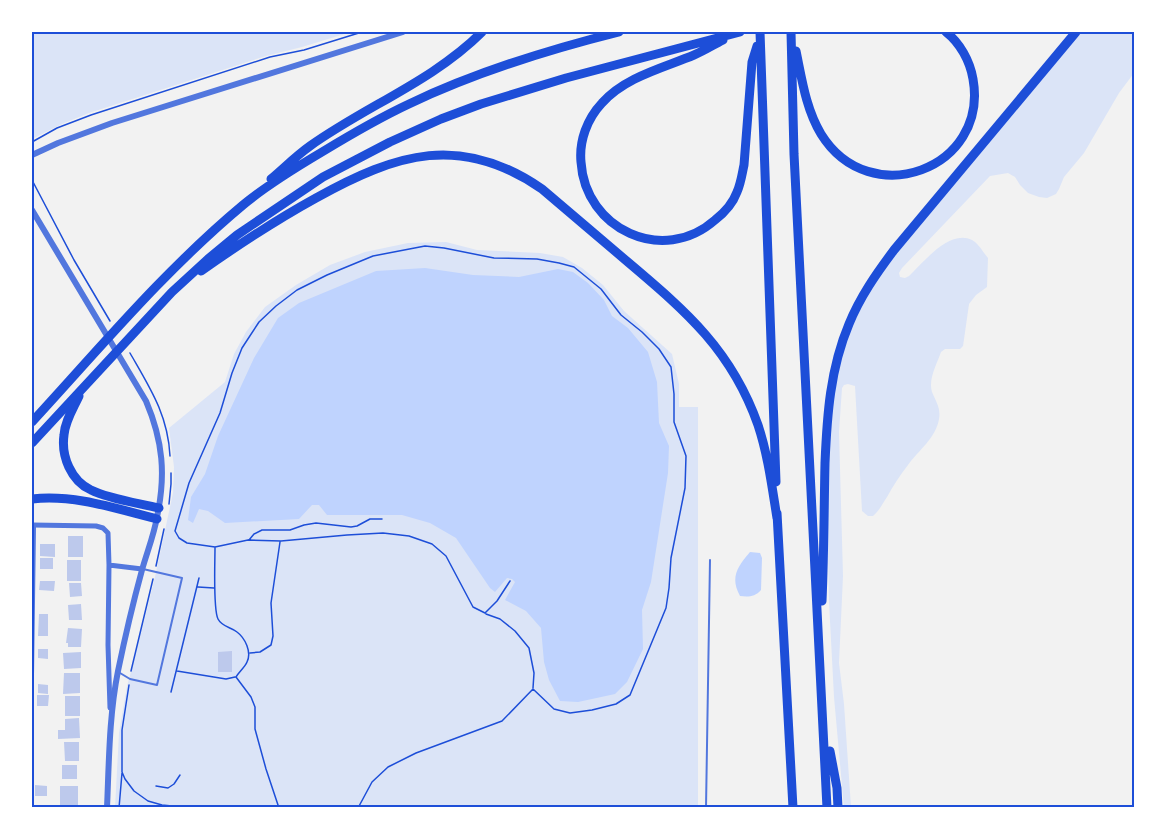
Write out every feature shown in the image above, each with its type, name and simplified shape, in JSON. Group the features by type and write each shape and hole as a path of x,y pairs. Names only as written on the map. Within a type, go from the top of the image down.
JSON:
{"highway":[{"path":"32,422 189,252 246,203 292,159 450,60 482,32"},
{"path":"246,203 284,176 370,124 442,88 510,63 618,32"},
{"path":"739,32 697,54 615,91 593,114 585,129 580,156 584,183 598,209 621,229 652,240 684,237 711,225 730,205 737,194 744,165 752,62 760,33"},
{"path":"32,443 172,292 208,259 256,222 323,177 441,118 577,75 739,32"},
{"path":"791,32 807,103 828,145 849,164 876,174 892,176 908,174 937,162 960,140 967,129 972,115 974,84 966,58 959,45 946,32"},
{"path":"791,32 795,178 827,807"},
{"path":"819,645 828,409 835,366 848,326 868,286 894,250 1076,32"},
{"path":"760,33 777,518 794,807"},
{"path":"172,292 232,249 290,212 333,188 384,165 420,156 440,155 486,160 524,177 542,189 690,316 708,336 735,374 758,425 777,518"},
{"path":"84,385 64,435 63,447 70,469 76,478 91,490 163,509"},
{"path":"32,499 54,497 71,499 161,520"},
{"path":"824,717 837,788 838,807"}],"street":[{"path":"32,155 58,142 112,123 403,32"},
{"path":"32,210 138,386 146,401 159,438 163,474 163,509 142,569 111,713"},
{"path":"33,524 96,526 108,533 108,645 111,713 107,807"},
{"path":"109,565 142,569"}],"lane":[{"path":"32,750 33,524"},
{"path":"706,807 710,560"},
{"path":"118,672 130,679 157,685 182,578 142,569"}],"path":[{"path":"32,142 57,128 91,115 270,57 304,50 362,32"},
{"path":"32,180 74,260 104,310"},
{"path":"358,807 372,782 388,767 416,753 502,721 533,689 534,673 529,648 515,631 500,619 473,607 446,556 432,544 409,536 371,533 281,541 248,540 215,547 187,543 175,531 189,483 220,413 242,348 259,322 297,290 373,256 425,246 494,258 559,262 574,267 601,289 621,315 659,349 671,367 674,422 686,456 685,488 671,558 666,608 630,695 616,704 592,711 570,713 554,709 533,689"},
{"path":"146,380 164,417 170,456"},
{"path":"163,509 171,483 170,465"},
{"path":"377,514 377,519"},
{"path":"248,540 262,530 290,530 309,523 351,527 370,519 382,519"},
{"path":"119,807 122,730 130,679 154,572 161,520"},
{"path":"249,654 260,652 271,645 273,636 271,603 281,541"},
{"path":"177,671 226,678 236,677 247,662 249,654 246,643 237,632 225,627 218,620 215,547"},
{"path":"171,692 199,578"},
{"path":"485,613 497,602 510,581"},
{"path":"197,586 215,588"},
{"path":"236,677 251,697 255,707 255,729 279,807"},
{"path":"122,772 134,791 148,801 162,805 192,807"},
{"path":"125,779 130,775"},
{"path":"156,786 168,788 180,775"}],"shaded area":[{"path":"32,32 351,32 266,56 89,113 32,139"},
{"path":"1081,32 1134,32 1134,73 1119,93 1084,153 1064,177 1056,194 1047,198 1028,193 1015,177 1008,173 990,176 899,273 900,277 909,276 929,256 955,239 972,240 988,258 987,287 969,304 963,346 960,349 945,349 941,352 934,372 931,387 938,405 937,426 931,438 905,469 873,516 868,516 862,511 855,386 848,384 842,388 839,432 843,576 839,663 851,807 844,808 834,697 827,503 831,409 836,378 849,333 868,293 891,257"},
{"path":"446,242 477,250 540,253 563,257 582,268 603,285 624,311 672,354 679,384 679,407 698,407 698,807 115,808 119,733 127,686 155,577 173,493 174,467 169,428 225,382 234,354 246,332 265,307 296,285 330,265 365,252 408,243"}],"water":[{"path":"425,268 473,275 519,277 558,269 573,272 588,283 604,300 612,316 628,328 648,352 657,382 659,423 669,446 668,473 651,582 642,610 643,649 627,682 615,694 578,702 560,701 549,680 544,662 541,628 526,611 505,600 515,582 507,578 495,592 456,538 430,523 402,515 327,515 319,505 312,505 299,519 225,523 208,511 199,509 193,523 188,520 191,497 205,474 218,436 254,358 278,318 299,303 376,271"},
{"path":"750,552 760,553 762,558 761,590 751,596 740,596 737,590 736,573"}],"building":[{"path":"68,536 83,536 83,557 68,557"},
{"path":"40,544 55,544 55,557 40,556"},
{"path":"40,558 53,558 53,569 40,569"},
{"path":"67,560 81,560 81,581 67,581"},
{"path":"40,581 55,581 54,591 39,590"},
{"path":"69,583 81,583 82,596 70,597"},
{"path":"81,604 82,620 69,620 68,605"},
{"path":"39,614 48,614 48,636 38,636"},
{"path":"68,628 82,629 81,647 68,647 66,643"},
{"path":"38,649 48,649 48,659 38,658"},
{"path":"232,651 232,672 218,672 218,652"},
{"path":"81,652 81,668 64,669 63,653"},
{"path":"64,673 80,673 80,693 63,694"},
{"path":"38,684 48,685 48,694 38,693"},
{"path":"37,695 49,695 48,706 37,706"},
{"path":"65,696 80,696 80,716 65,716"},
{"path":"79,718 80,738 58,739 58,730 65,730 65,719"},
{"path":"64,742 79,742 79,761 65,761"},
{"path":"62,765 77,765 77,779 62,779"},
{"path":"35,785 47,786 47,796 35,796"},
{"path":"60,786 78,786 78,807 60,807"}]}
